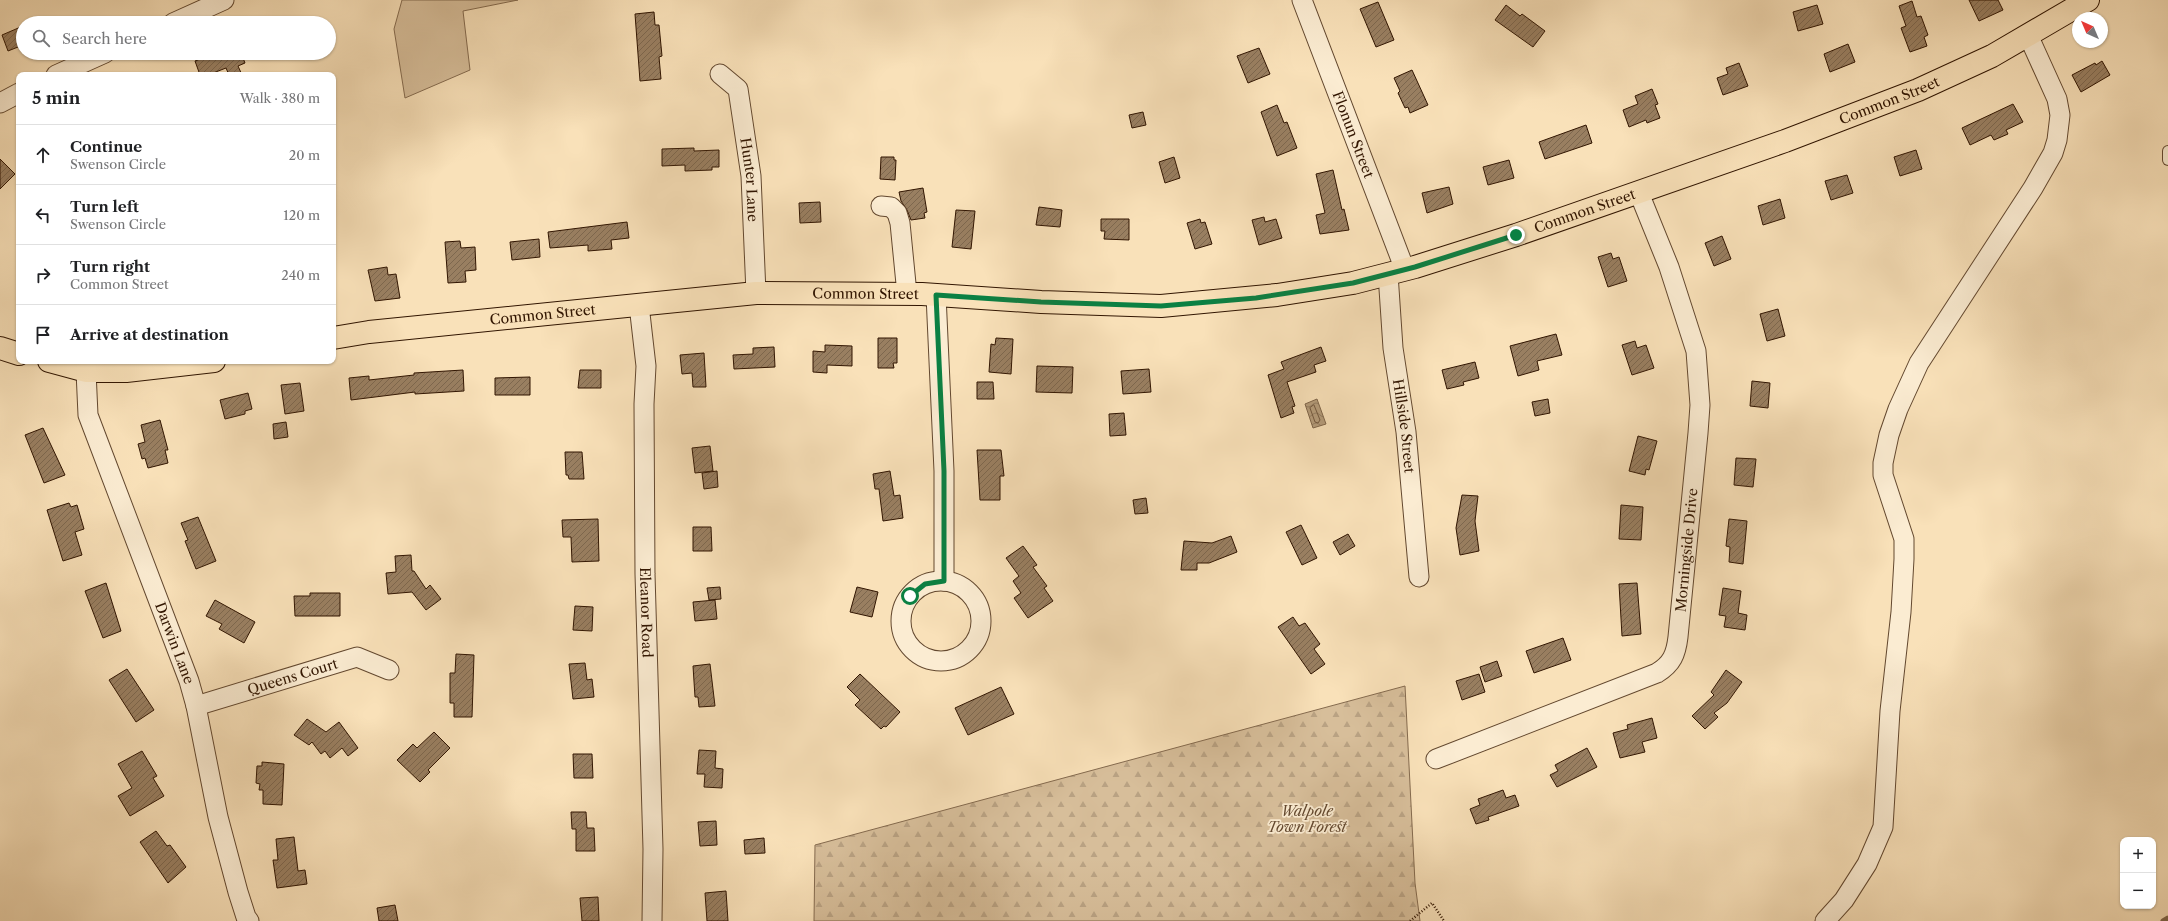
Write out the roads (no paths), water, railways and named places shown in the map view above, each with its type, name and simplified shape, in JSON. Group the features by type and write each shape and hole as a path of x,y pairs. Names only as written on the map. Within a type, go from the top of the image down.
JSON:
{"main road":[{"name":"Common Street","path":"336,338 369,332 756,293 907,294 1041,302 1161,306 1277,295 1353,283 1397,272 1487,245 1785,141 1918,90 1992,56 2088,0"},
{"path":"0,348 16,353"},
{"path":"60,364 86,371 126,371 188,364"}],"street":[{"path":"189,16 224,0"},
{"name":"Flonun Street","path":"1302,0 1397,272"},
{"path":"1826,921 1844,900 1867,864 1883,827 1890,711 1901,612 1904,559 1904,538 1883,475 1883,463 1889,435 1898,409 1919,363 2033,188 2053,153 2057,140 2060,115 2057,99 2028,35"},
{"path":"63,72 89,60"},
{"name":"Hunter Lane","path":"720,74 738,89 739,95 751,176 756,293"},
{"path":"0,103 16,95"},
{"name":"Morningside Drive","path":"1436,759 1638,681 1663,670 1674,658 1678,637 1698,434 1700,405 1698,371 1696,351 1669,268 1639,193"},
{"path":"881,206 891,207 897,213 900,223 907,294"},
{"name":"Hillside Street","path":"1397,272 1393,348 1406,432 1419,577"},
{"path":"936,295 944,471 944,581"},
{"name":"Eleanor Road","path":"639,305 646,366 644,404 645,574 653,849 652,921"},
{"name":"Darwin Lane","path":"86,371 88,415 189,681 196,706 218,817 238,892 246,917 249,921"},
{"path":"944,581 963,586 970,592 980,609 981,623 978,637 966,652 958,658 939,661 921,656 913,650 903,633 901,618 904,604 917,589 925,584 944,581"},
{"name":"Queens Court","path":"196,706 357,657 389,670"}],"lane":[{"path":"2168,151 2168,160"}],"water":[{"path":"1317,399 1326,424 1313,428 1305,404"}],"waterway":[{"path":"2163,921 2168,918"}],"park label":[{"name":"Walpole Town Forest","path":"1307,820"}]}
